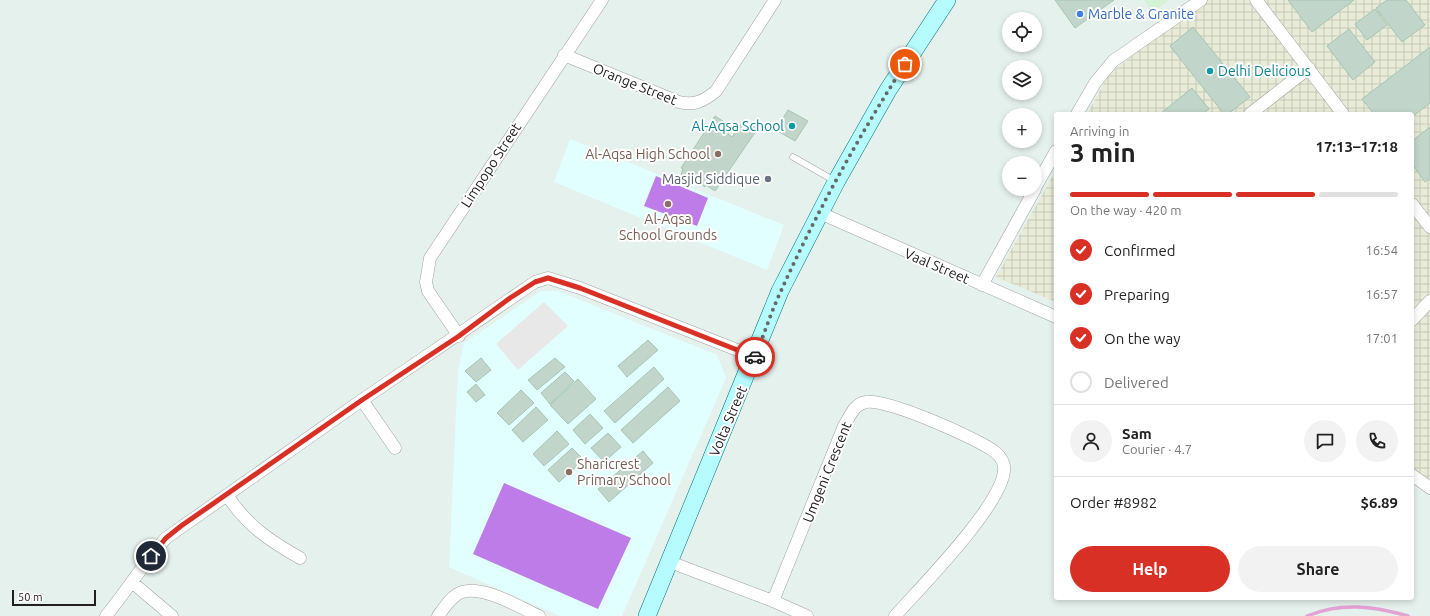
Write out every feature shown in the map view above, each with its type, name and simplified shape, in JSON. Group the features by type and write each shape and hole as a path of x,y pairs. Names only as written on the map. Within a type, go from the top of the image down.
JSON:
{"street":[{"name":"Limpopo Street","path":"459,336 428,291 426,282 430,258 602,0"},
{"name":"Orange Street","path":"564,55 679,102 694,104 702,102 716,91 775,0"},
{"name":"Volta Street","path":"647,616 755,357 780,292 836,182 888,90 947,0"},
{"path":"1078,112 1095,83 1113,62 1201,0"},
{"path":"1256,0 1342,112"},
{"path":"1253,112 1309,68"},
{"path":"1042,176 1054,155"},
{"path":"982,285 1031,196"},
{"path":"1414,207 1430,227"},
{"name":"Vaal Street","path":"820,213 1054,316"},
{"path":"106,616 133,583 144,564 166,538 362,400 459,336 523,289 535,282 548,278 580,288 755,357"},
{"path":"1414,318 1430,301"},
{"path":"362,400 395,448"},
{"name":"Umgeni Crescent","path":"773,601 844,426 854,409 859,404 876,402 915,414 978,442 996,453 1003,462 1004,471 1000,484 977,521 895,616"},
{"path":"1414,477 1430,488"},
{"path":"227,495 236,510 263,536 300,558"},
{"path":"670,562 773,601 807,616"},
{"path":"133,583 172,616"},
{"path":"438,616 451,600 461,592 478,590 538,616"}],"lane":[{"path":"792,157 836,182"}],"shaded area":[{"path":"1144,0 1169,0 1152,12"},
{"path":"1210,0 1430,0 1430,481 1414,472 1414,112 1088,112 1109,74 1150,42"},
{"name":"Al-Aqsa School Grounds","path":"570,139 784,225 767,270 554,182"},
{"path":"1054,174 1054,301 996,277"},
{"path":"656,176 708,198 697,226 644,206"},
{"name":"Sharicrest Primary School","path":"541,291 558,291 717,355 726,378 622,616 560,616 449,567 458,371 464,343"},
{"path":"544,302 568,326 518,370 496,344"},
{"path":"504,483 631,538 598,609 473,554"}],"building":[{"name":"Marble & Granite","path":"1055,0 1114,0 1075,28"},
{"path":"1288,0 1354,0 1312,32"},
{"path":"1387,0 1406,0 1425,25 1402,42 1376,8"},
{"path":"1375,9 1387,25 1367,40 1355,24"},
{"name":"Delhi Delicious","path":"1193,27 1250,97 1231,112 1222,112 1170,46"},
{"path":"1349,29 1375,62 1353,80 1327,46"},
{"path":"1430,47 1430,103 1414,115 1414,112 1372,112 1362,99"},
{"path":"1192,88 1209,109 1205,112 1162,112"},
{"name":"Al-Aqsa School","path":"788,110 808,121 795,141 776,130"},
{"name":"Al-Aqsa High School","path":"715,116 724,122 721,124 726,127 728,125 733,128 728,134 732,137 743,121 756,128 756,131 715,191 706,185 705,187 701,184 703,182 697,178 693,183 681,175 683,169 681,168"},
{"path":"1430,127 1430,178 1425,182 1414,167 1414,139"},
{"path":"648,340 658,350 627,377 618,366"},
{"path":"481,358 491,370 476,382 465,371"},
{"path":"555,358 565,367 537,390 528,380"},
{"path":"654,367 664,379 615,423 604,411"},
{"path":"565,372 574,381 550,404 541,393"},
{"path":"578,379 596,399 568,424 550,405"},
{"path":"476,384 485,395 476,402 467,392"},
{"path":"668,387 680,401 633,443 621,430"},
{"path":"521,390 534,403 509,425 497,413"},
{"path":"536,407 548,420 523,442 512,430"},
{"path":"590,414 603,428 585,444 573,430"},
{"path":"557,431 569,444 544,466 533,454"},
{"path":"608,433 621,447 604,462 591,448"},
{"path":"572,448 584,460 559,482 548,470"},
{"path":"643,451 653,463 609,502 598,489"}],"waterway":[{"path":"1307,616 1345,607 1370,608 1408,616"}],"way so far":[{"path":"755,357 780,292 820,213 888,90 905,64"}],"place":[{"name":"Marble & Granite","path":"1080,14"},
{"name":"Delhi Delicious","path":"1210,71"},
{"name":"Al-Aqsa School","path":"792,126"},
{"name":"Al-Aqsa High School","path":"718,154"},
{"name":"Masjid Siddique","path":"768,179"},
{"name":"Al-Aqsa School Grounds","path":"668,204"},
{"name":"Sharicrest Primary School","path":"569,472"}],"route":[{"path":"151,556 166,538 181,526 362,400 459,336 510,298 535,282 548,278 580,288 755,357"}]}
